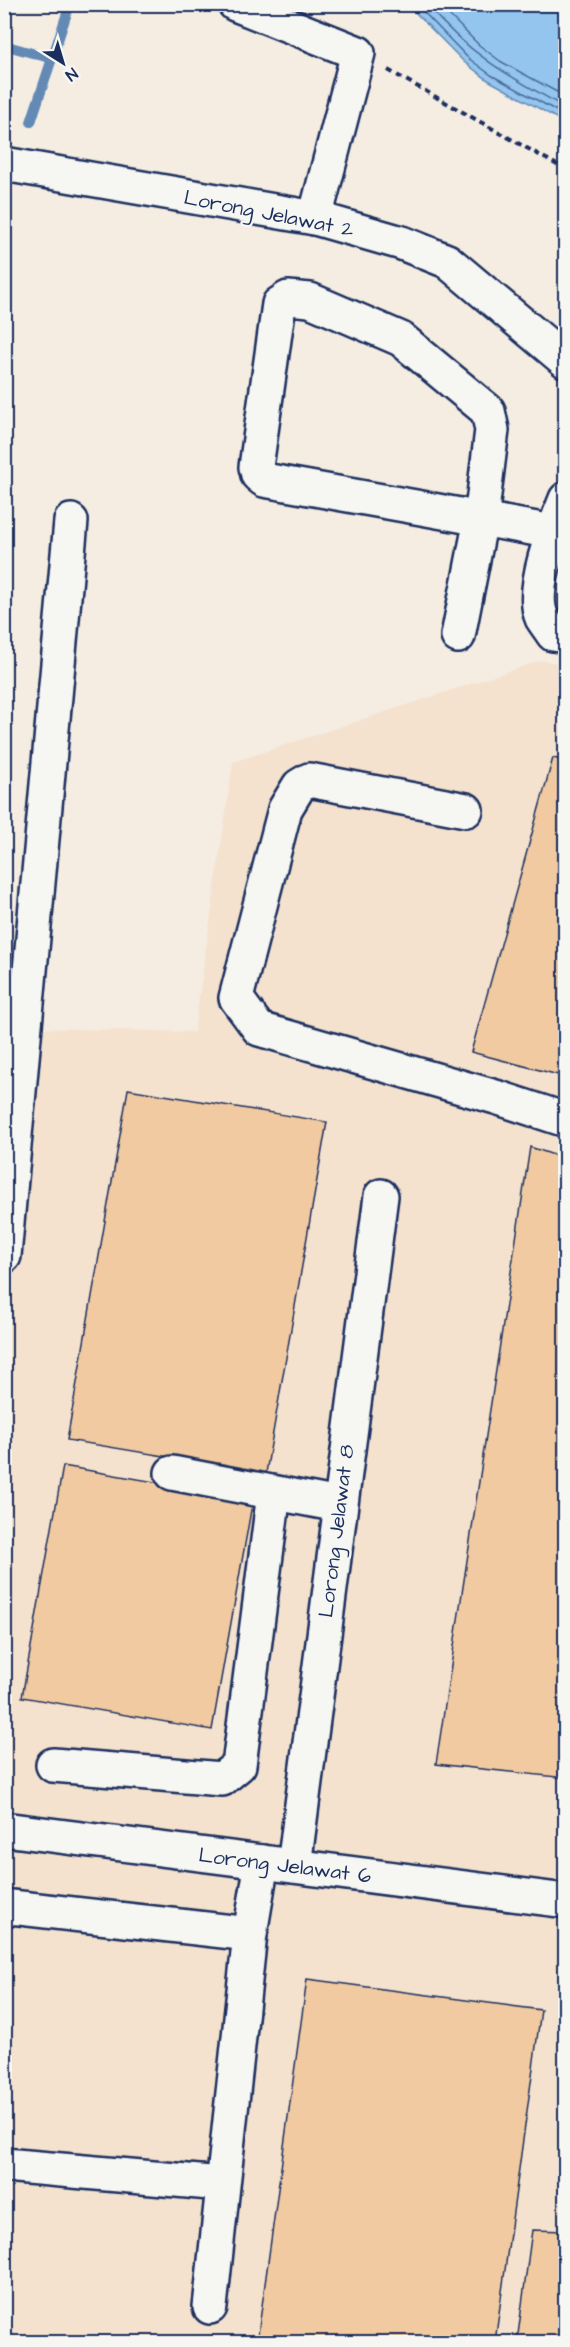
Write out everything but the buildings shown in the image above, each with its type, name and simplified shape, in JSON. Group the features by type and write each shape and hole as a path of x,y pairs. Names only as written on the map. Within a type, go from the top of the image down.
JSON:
{"street":[{"path":"236,4 357,53 315,218"},
{"name":"Lorong Jelawat 2","path":"4,165 315,218 402,243 447,261 566,361"},
{"path":"458,636 481,519 492,430 488,411 401,339 310,300 288,298 279,304 256,467 258,474 264,480 481,519 554,532"},
{"path":"566,499 554,532 539,592 542,616 553,634 566,636"},
{"path":"4,1256 71,521"},
{"path":"466,810 309,780 299,786 285,809 236,998 259,1029 499,1098 566,1120"},
{"name":"Lorong Jelawat 8","path":"210,2307 250,1934 278,1864 339,1505 381,1196"},
{"path":"172,1473 339,1505"},
{"path":"53,1765 222,1779 239,1765 274,1493"},
{"name":"Lorong Jelawat 6","path":"4,1829 566,1901"},
{"path":"4,1911 12,1906 250,1934"},
{"path":"4,2165 222,2184"}],"path":[{"path":"357,53 566,170"}],"shaded area":[{"path":"543,660 565,665 565,2342 5,2342 4,1285 39,1028 194,1032 233,762"}],"water":[{"path":"408,5 565,5 565,123 488,80 464,62"}],"waterway":[{"path":"31,122 70,4"},
{"path":"4,45 53,59"},
{"path":"4,255 7,233"}]}
